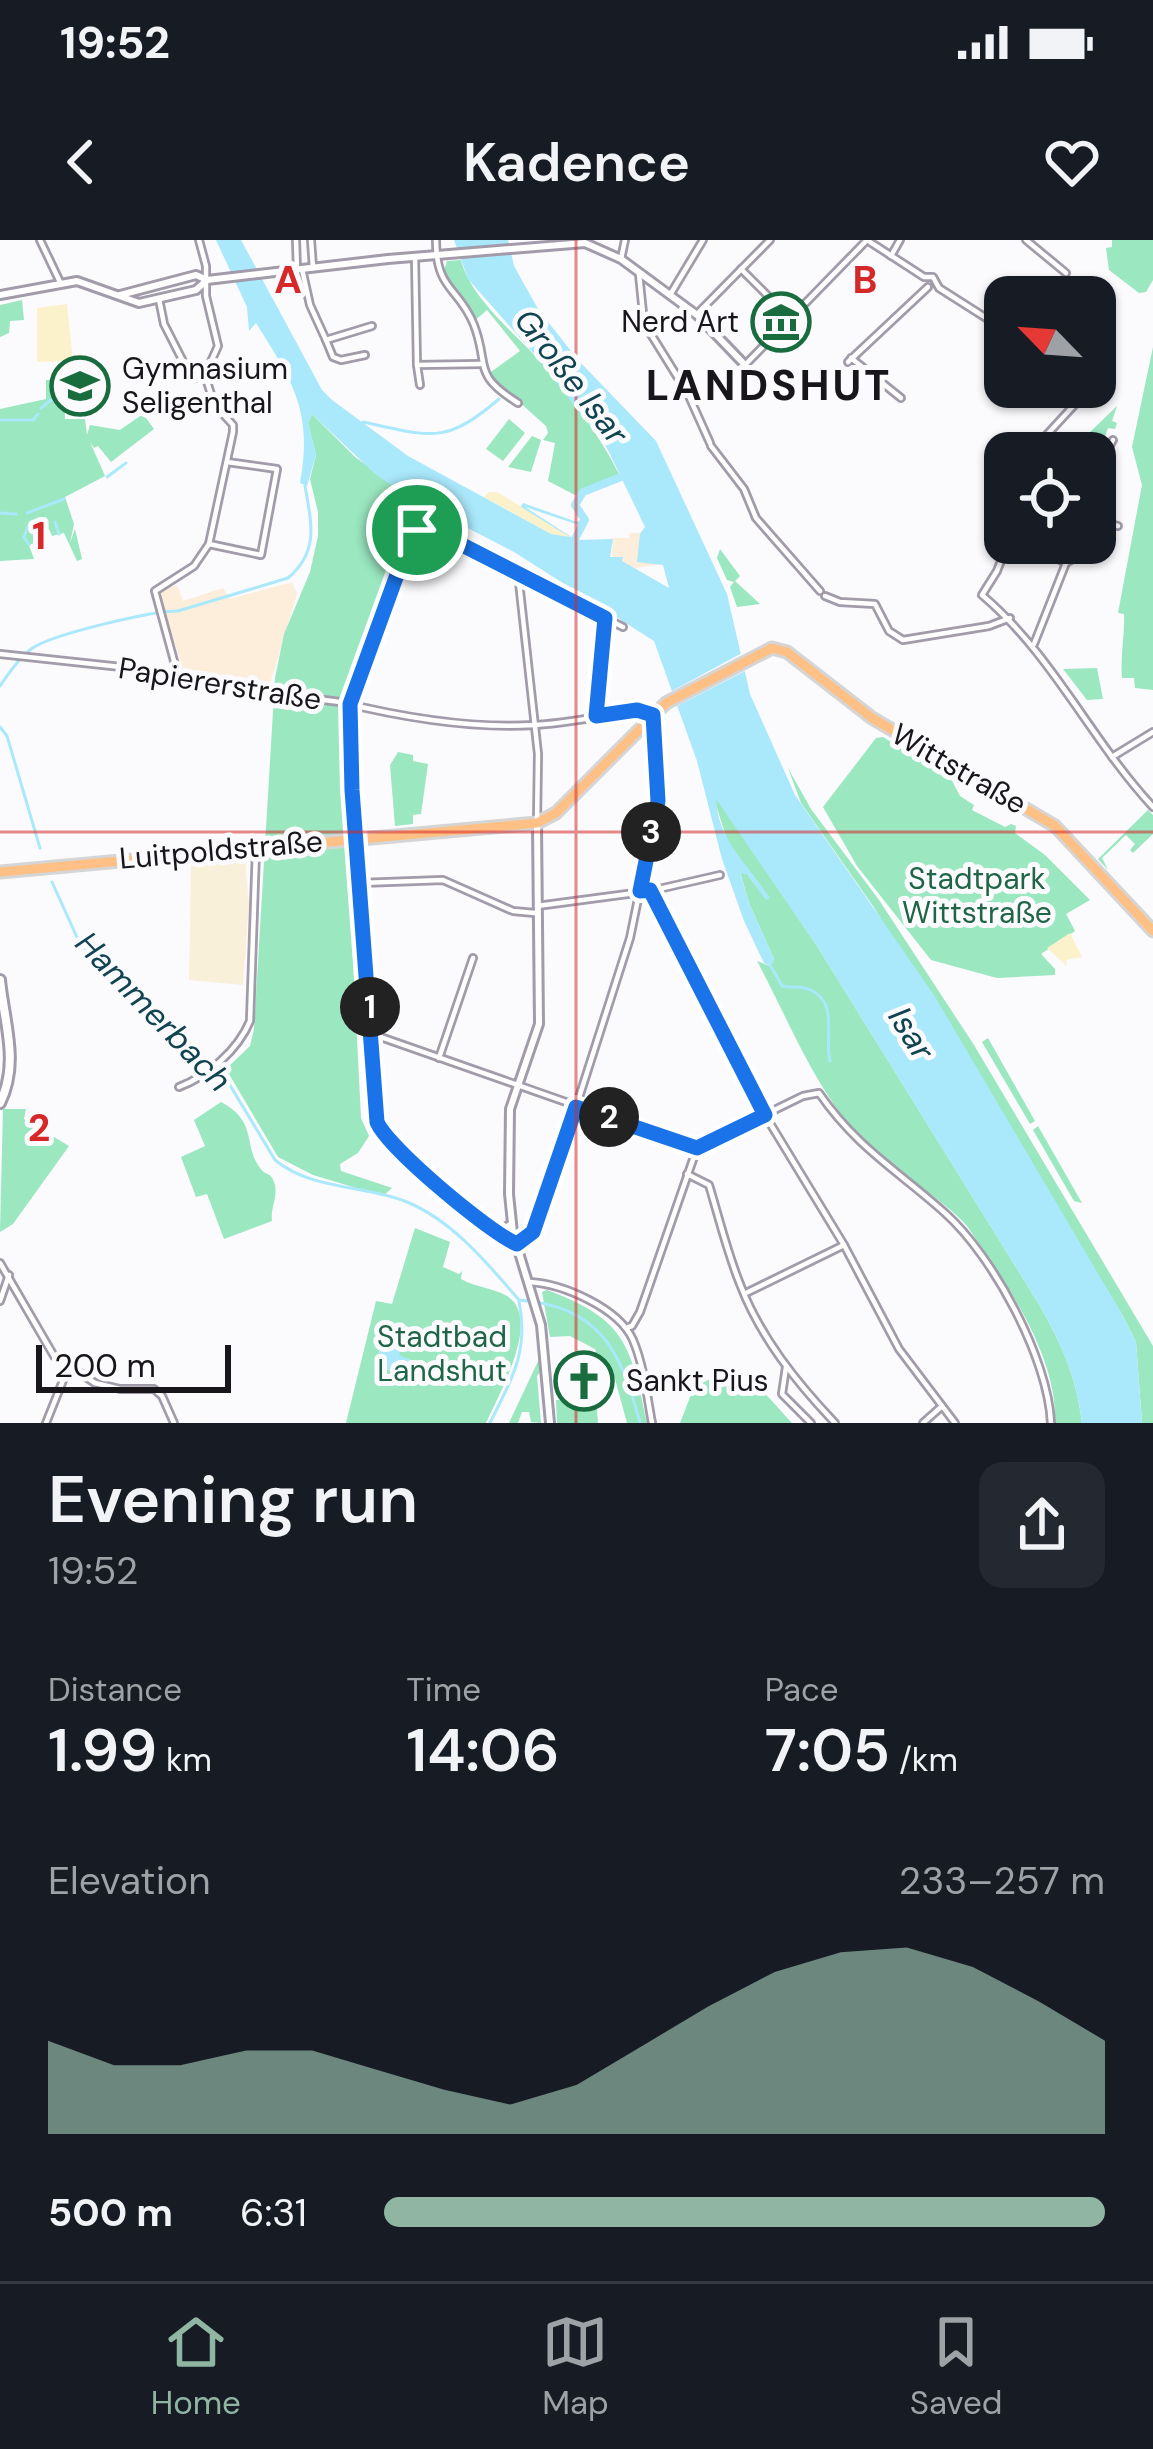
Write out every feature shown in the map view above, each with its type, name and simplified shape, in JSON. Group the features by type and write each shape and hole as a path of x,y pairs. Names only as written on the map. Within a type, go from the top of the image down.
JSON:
{"main road":[{"name":"Wittstraße","path":"653,715 675,698 768,648 785,651 872,718 1043,818 1078,848 1153,931"},
{"path":"537,823 556,813 653,715"},
{"name":"Luitpoldstraße","path":"0,872 537,823"},
{"path":"0,980 11,1071 0,1103"}],"street":[{"path":"40,240 60,282"},
{"path":"159,299 176,352 192,380 206,372 218,346 199,240"},
{"path":"296,240 310,305 333,356 341,360 365,355"},
{"path":"310,240 313,268"},
{"path":"436,240 441,279 473,324 481,364 495,388 518,404"},
{"path":"621,259 625,240"},
{"path":"670,296 703,240"},
{"path":"697,315 770,240"},
{"path":"120,295 194,275 207,280 534,243 585,243 621,259 697,315 745,365 867,240 924,278 938,280 939,288"},
{"path":"891,256 900,240"},
{"path":"1026,240 1066,273"},
{"path":"415,257 420,385"},
{"path":"741,268 771,299"},
{"path":"639,273 647,331 688,394 710,444 744,489 756,518 823,594 836,602 874,604 889,631 904,640 1010,618"},
{"path":"924,278 928,287"},
{"path":"0,295 78,281 134,302 200,289 207,280"},
{"path":"901,398 850,360 928,287 939,288 984,317"},
{"path":"133,292 134,302"},
{"path":"326,340 372,326"},
{"path":"417,364 481,364"},
{"path":"177,673 154,591 194,566 209,544 233,424 214,404 206,372"},
{"path":"1049,432 1070,408"},
{"path":"209,544 261,555 277,470 227,462"},
{"path":"517,1244 496,1233 380,1130 350,704 410,539 427,527 622,627"},
{"path":"1000,564 982,595 1034,644 1112,757 1153,807"},
{"path":"1034,644 1066,564"},
{"path":"518,573 536,725 538,1024 510,1116 512,1224 544,1346 550,1423"},
{"path":"596,716 605,618"},
{"name":"Papiererstraße","path":"3,655 177,673 482,724 536,725 626,712 653,715"},
{"path":"517,1244 530,1237 544,1207 617,982 658,801 653,715"},
{"path":"638,730 655,739"},
{"path":"1112,757 1153,733"},
{"path":"179,1088 228,1052 250,1021 256,846"},
{"path":"360,883 442,880 518,913 720,875"},
{"path":"650,890 765,1115 844,1245 899,1349 955,1423"},
{"path":"439,1058 472,958"},
{"path":"372,1034 697,1148"},
{"path":"626,1328 640,1312 697,1148 803,1096 819,1093 844,1128 948,1214 975,1247 1034,1348 1051,1423"},
{"path":"687,1174 709,1185 744,1294 786,1367 835,1423"},
{"path":"496,1233 512,1224"},
{"path":"744,1294 844,1245"},
{"path":"0,1262 54,1356 68,1368 108,1386 154,1389 174,1423"},
{"path":"0,1300 9,1275"},
{"path":"531,1287 571,1290 626,1328 642,1370 652,1423"},
{"path":"786,1367 782,1394 811,1423"},
{"path":"46,1423 68,1368"},
{"path":"923,1423 941,1406"}],"shaded area":[{"path":"645,528 662,564 636,568 619,563 612,556 613,538 629,538 630,533"},
{"path":"292,582 297,594 269,687 183,668 158,592 177,585 183,601 223,588 230,599"},
{"path":"245,861 249,904 243,985 189,980 191,865"}],"green space":[{"path":"1112,240 1153,240 1153,280 1146,292 1139,293 1109,270 1106,248 1112,247"},
{"path":"461,260 484,302 562,388 620,476 580,490 577,496 548,481 555,443 543,440 546,426 488,374 520,351 487,310 473,322 443,274 447,261"},
{"path":"22,300 24,320 10,321 9,333 0,337 0,305"},
{"path":"1153,347 1153,690 1135,688 1134,678 1122,678 1124,614 1118,613 1142,485 1132,447"},
{"path":"46,380 59,380 65,419 85,419 87,435 90,425 120,430 143,414 154,429 111,462 90,442 105,476 65,497 74,524 70,543 75,529 82,559 77,561 64,533 52,536 49,529 34,535 37,542 29,545 34,559 0,561 0,409 46,399"},
{"path":"1117,406 1112,421 1117,423 1115,429 1090,432 1116,408"},
{"path":"312,414 355,457 414,500 340,702 361,1118 369,1136 358,1153 340,1164 341,1171 392,1188 383,1196 313,1175 278,1157 226,1069 250,1046 254,1029 275,678 284,634 310,572 318,536 310,479 316,455 308,423"},
{"path":"509,419 525,433 503,461 486,449"},
{"path":"532,436 541,440 531,472 508,467"},
{"path":"720,549 740,576 735,581 760,604 737,607 730,587 734,582 727,580 717,558"},
{"path":"1097,668 1103,699 1087,700 1063,669"},
{"name":"Stadtpark Wittstraße","path":"883,737 950,777 960,796 974,805 972,810 1005,827 1016,826 1015,833 1090,900 1066,914 1075,931 1041,954 1055,975 997,978 931,960 857,866 823,807 876,738"},
{"path":"398,752 428,764 421,814 413,815 413,824 395,826 390,765"},
{"path":"788,768 811,809 879,900 974,1045 1153,1346 1153,1423 1142,1423 1136,1342 1123,1316 873,906 801,803"},
{"path":"717,799 817,946 1040,1306 1067,1363 1082,1423 1055,1423 1054,1397 1038,1345 1012,1294 967,1226 873,1150 822,1085 757,961 770,966 774,959 740,872 747,874 766,900 730,849"},
{"path":"1148,810 1153,815 1153,834 1133,853 1135,844 1126,835 1102,858 1108,870 1098,859"},
{"path":"988,1038 1035,1121 1030,1124 982,1042"},
{"path":"221,1102 245,1125 255,1160 273,1179 276,1192 272,1221 224,1239 207,1194 196,1197 181,1157 205,1146 194,1120"},
{"path":"3,1109 26,1109 24,1119 69,1146 13,1224 0,1232"},
{"path":"1038,1126 1082,1203 1074,1201 1033,1130"},
{"name":"Stadtbad Landshut","path":"415,1228 450,1242 443,1267 462,1271 461,1279 502,1293 517,1307 521,1321 514,1358 486,1423 346,1423 376,1301 392,1304"},
{"path":"547,1290 594,1312 621,1338 636,1374 647,1423 627,1423 615,1379 604,1375 595,1349 570,1336 550,1337 542,1292"},
{"path":"540,1357 541,1423 531,1422 529,1412 522,1412 518,1423 509,1423"},
{"path":"724,1372 754,1384 792,1423 680,1423 694,1387"},
{"path":"596,1398 598,1423 557,1423 556,1400"}],"sand":[{"path":"67,304 73,361 37,362 37,308"},
{"path":"497,492 569,539 484,497"},
{"path":"1070,933 1082,957 1066,960 1067,966 1047,948"}],"water":[{"path":"216,240 241,240 322,390 332,400 408,456 551,534 570,537 521,507 523,503 577,522 583,518 579,525 525,507 576,540 613,539 610,557 623,557 622,561 669,588 663,565 637,562 645,527 607,448 536,356 468,279 454,240 508,240 514,266 538,309 578,360 656,441 727,594 750,694 795,795 934,995 1123,1316 1136,1342 1142,1423 1082,1423 1067,1363 1040,1306 817,946 716,799 728,840 770,898 766,900 747,874 740,873 774,959 770,966 764,963 722,859 697,761 654,641 514,552 414,500 375,474 312,414 308,423 316,455 307,486 300,483 304,436 297,398 256,323 249,331 247,307"},
{"path":"389,1321 410,1327 399,1355 416,1362 412,1376 374,1367"}],"pier":[{"path":"742,653 745,671 677,706 672,691"}],"waterway":[{"path":"54,399 62,395"},
{"path":"363,422 421,433 449,431 499,399"},
{"path":"41,408 51,400"},
{"path":"0,420 33,420 38,414"},
{"path":"107,477 126,463"},
{"path":"575,539 585,520 575,505 583,492 621,477"},
{"name":"Hammerbach","path":"0,686 22,657 42,643 103,624 178,611 288,578 309,547 305,486"},
{"path":"27,513 64,499"},
{"path":"0,513 16,514"},
{"path":"55,522 59,534"},
{"path":"28,526 24,537 29,545"},
{"path":"32,528 34,535"},
{"name":"Hammerbach","path":"0,727 7,736 40,848"},
{"name":"Hammerbach","path":"52,882 80,944 222,1072 275,1160 305,1177 391,1197 424,1210 469,1245 519,1300 547,1304 588,1323 615,1354 640,1423"},
{"path":"769,963 782,986 811,990 825,1003 830,1061"},
{"path":"490,1423 520,1350 519,1301"}],"place":[{"name":"Nerd Art","path":"781,322"},
{"name":"Gymnasium Seligenthal","path":"80,386"},
{"name":"Sankt Pius","path":"584,1381"}],"district":[{"name":"LANDSHUT","path":"769,385"}],"route":[{"path":"427,527 605,618 596,716 637,710 653,715 658,801 640,891 650,890 765,1115 697,1148 576,1107 544,1207 533,1232 517,1244 496,1233 416,1165 377,1122 350,704 417,530 427,527"}],"water label":[{"name":"Große Isar","path":"572,376"},
{"name":"Isar","path":"912,1033"}]}
